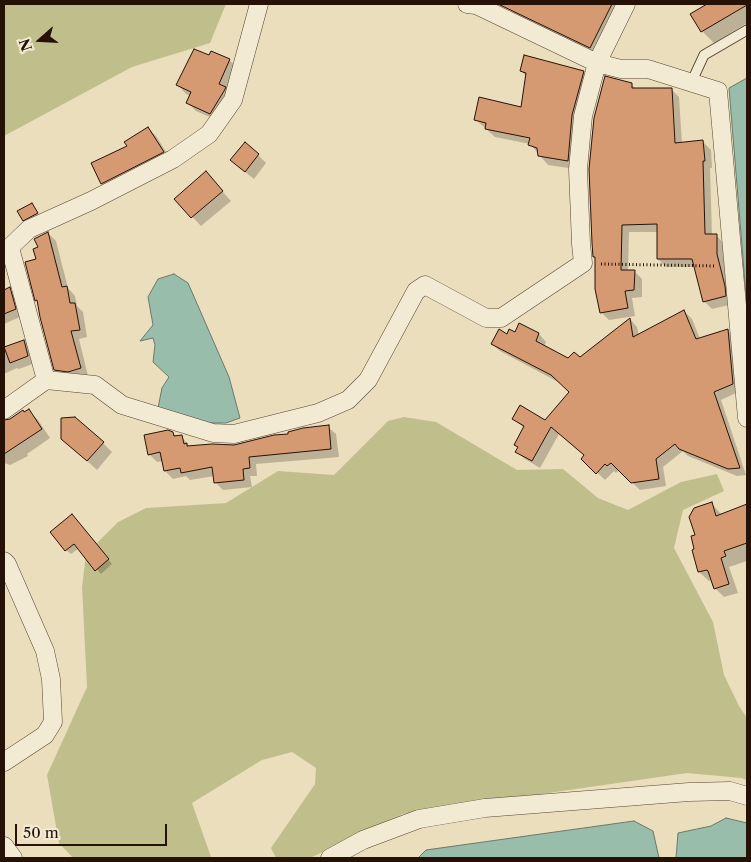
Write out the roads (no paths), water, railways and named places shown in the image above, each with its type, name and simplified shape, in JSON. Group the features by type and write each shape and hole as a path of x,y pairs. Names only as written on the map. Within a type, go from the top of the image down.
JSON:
{"street":[{"path":"46,380 7,250 29,228 91,200 173,159 209,134 233,100 259,4"},
{"path":"467,4 476,5 597,62 621,69 648,69 718,91 747,418"},
{"path":"4,410 46,380 95,385 122,405 213,433 234,434 318,413 348,400 368,380 416,291 425,285 486,318 500,318 583,263 578,169 583,116 597,62 626,4"},
{"path":"4,561 45,651 51,680 53,722 45,735 4,762"},
{"path":"330,858 363,840 420,819 485,808 689,792 730,791 747,796"},
{"path":"4,846 14,858"}],"lane":[{"path":"692,83 704,55 747,30"}]}
